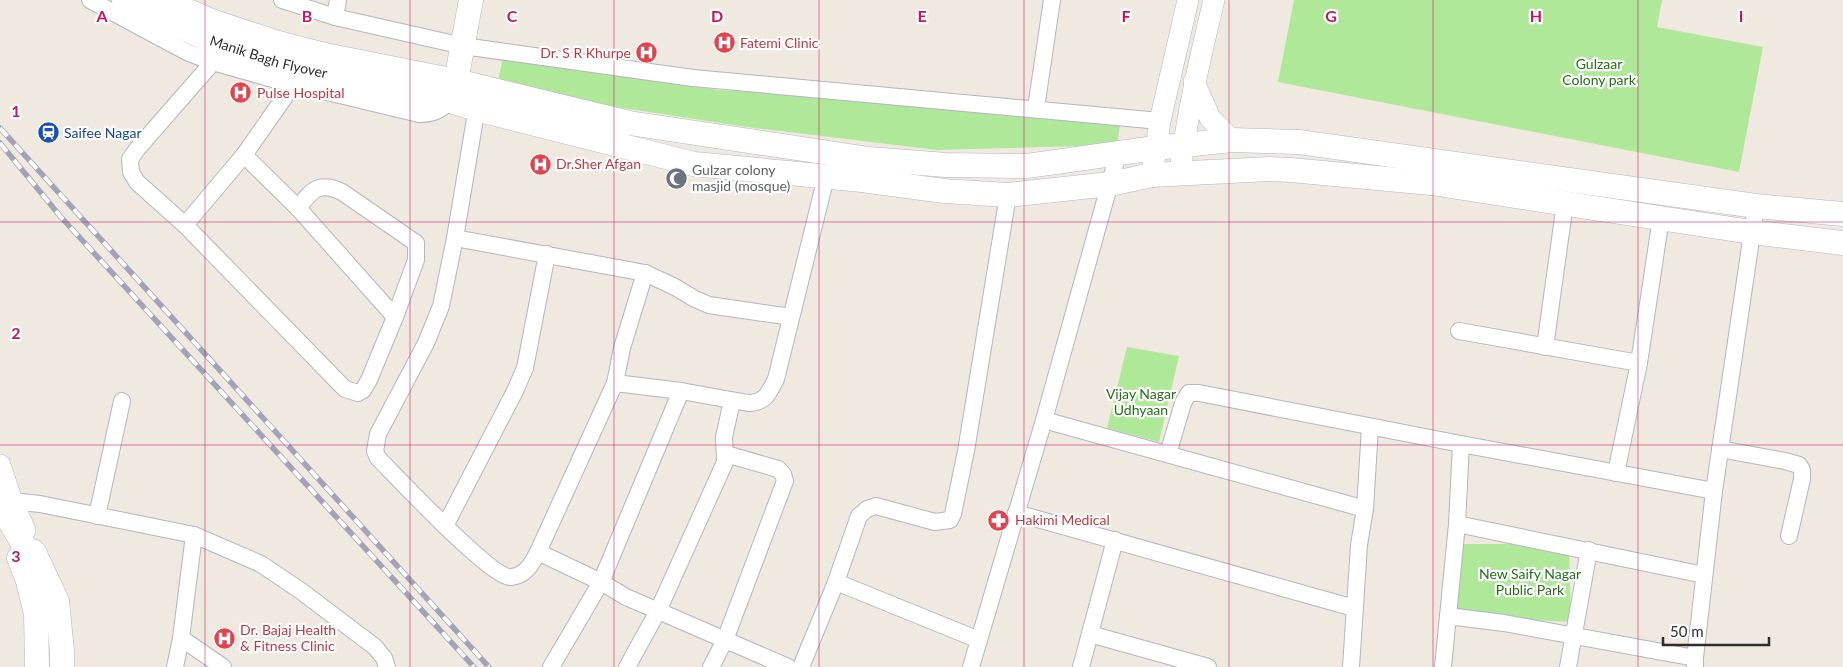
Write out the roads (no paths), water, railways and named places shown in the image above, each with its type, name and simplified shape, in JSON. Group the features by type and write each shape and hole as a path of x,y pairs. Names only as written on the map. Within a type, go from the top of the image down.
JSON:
{"main road":[{"name":"Manik Bagh Flyover","path":"124,0 207,39 280,63 400,80 479,98"},
{"name":"Manik Bagh Flyover","path":"162,0 214,22 275,42 325,55 400,80"},
{"path":"454,91 471,0"},
{"path":"479,98 629,123 869,158 946,165 1027,166 1155,148 1232,140 1299,142 1756,206 1843,214"},
{"path":"479,98 694,164 944,191 1008,195 1110,184 1152,175 1269,169 1291,170 1431,183 1751,232 1843,243"},
{"path":"6,502 25,550 58,601 62,667"},
{"path":"25,550 28,581 36,614 37,667"}],"street":[{"path":"90,0 189,53 213,62 293,85 418,114 429,114 438,111 454,91"},
{"path":"282,0 335,17 463,46 693,78 1036,108 1160,121"},
{"path":"335,17 338,0"},
{"path":"1036,108 1052,0"},
{"path":"1152,175 1160,121 1188,0"},
{"path":"1180,173 1194,82 1214,0"},
{"path":"213,62 130,159 131,172 137,182 185,225 345,389 358,393 363,390 369,380 395,317 416,260 416,243 342,192 328,187 323,186 312,190 298,208"},
{"path":"1194,82 1210,118 1232,140"},
{"path":"185,225 244,155 293,85"},
{"path":"479,98 455,238 441,306 434,326 378,434 375,451 378,458 445,526 498,572 510,577 520,574 529,568 538,552 615,383 622,348 644,273"},
{"path":"971,667 1044,420 1118,154"},
{"path":"244,155 298,208 395,317"},
{"path":"615,383 681,390 732,401 756,403 765,399 776,379 826,177"},
{"path":"801,667 836,582 860,516 867,509 876,506 936,522 950,520 953,514 966,451 1008,195"},
{"path":"1545,347 1565,203"},
{"path":"1448,616 1504,623 1695,663 1714,491 1756,206"},
{"path":"1616,473 1639,363 1661,218"},
{"path":"455,238 644,273 709,305 792,317"},
{"path":"445,526 525,368 547,254"},
{"path":"1459,331 1639,363"},
{"path":"551,667 601,582 681,390"},
{"path":"1168,454 1183,403 1189,393 1199,393 1714,491"},
{"path":"97,516 122,401"},
{"path":"627,667 658,610 725,462 724,437 732,401"},
{"path":"1044,420 1365,509"},
{"path":"1351,667 1354,608 1359,545 1365,509 1370,427"},
{"path":"1443,667 1457,524 1461,444"},
{"path":"1720,449 1799,465 1802,470 1802,479 1789,536"},
{"path":"711,667 725,640 785,481 783,474 778,469 726,454"},
{"path":"0,465 6,502 40,504 194,534 260,564 375,647 384,658 387,667"},
{"path":"1016,513 1354,608"},
{"path":"0,523 8,534 25,550"},
{"path":"1457,524 1704,575"},
{"path":"175,667 181,638 194,534"},
{"path":"1081,667 1115,540"},
{"path":"1568,667 1588,550"},
{"path":"538,552 601,582 626,597 788,667"},
{"path":"836,582 979,640"},
{"path":"1090,634 1208,667"},
{"path":"181,638 223,667"}],"railway":[{"path":"0,128 489,667"},
{"path":"0,143 60,216 474,667"}],"place":[{"name":"Fatemi Clinic","path":"724,43"},
{"name":"Dr. S R Khurpe","path":"647,53"},
{"name":"Pulse Hospital","path":"241,93"},
{"name":"Saifee Nagar","path":"48,133"},
{"name":"Dr.Sher Afgan","path":"540,164"},
{"name":"Gulzar colony masjid (mosque)","path":"676,178"},
{"name":"Hakimi Medical","path":"999,520"},
{"name":"Dr. Bajaj Health & Fitness Clinic","path":"224,638"}],"park label":[{"name":"Gulzaar Colony park","path":"1599,72"},
{"name":"Vijay Nagar Udhyaan","path":"1141,402"},
{"name":"New Saify Nagar Public Park","path":"1530,582"}]}
